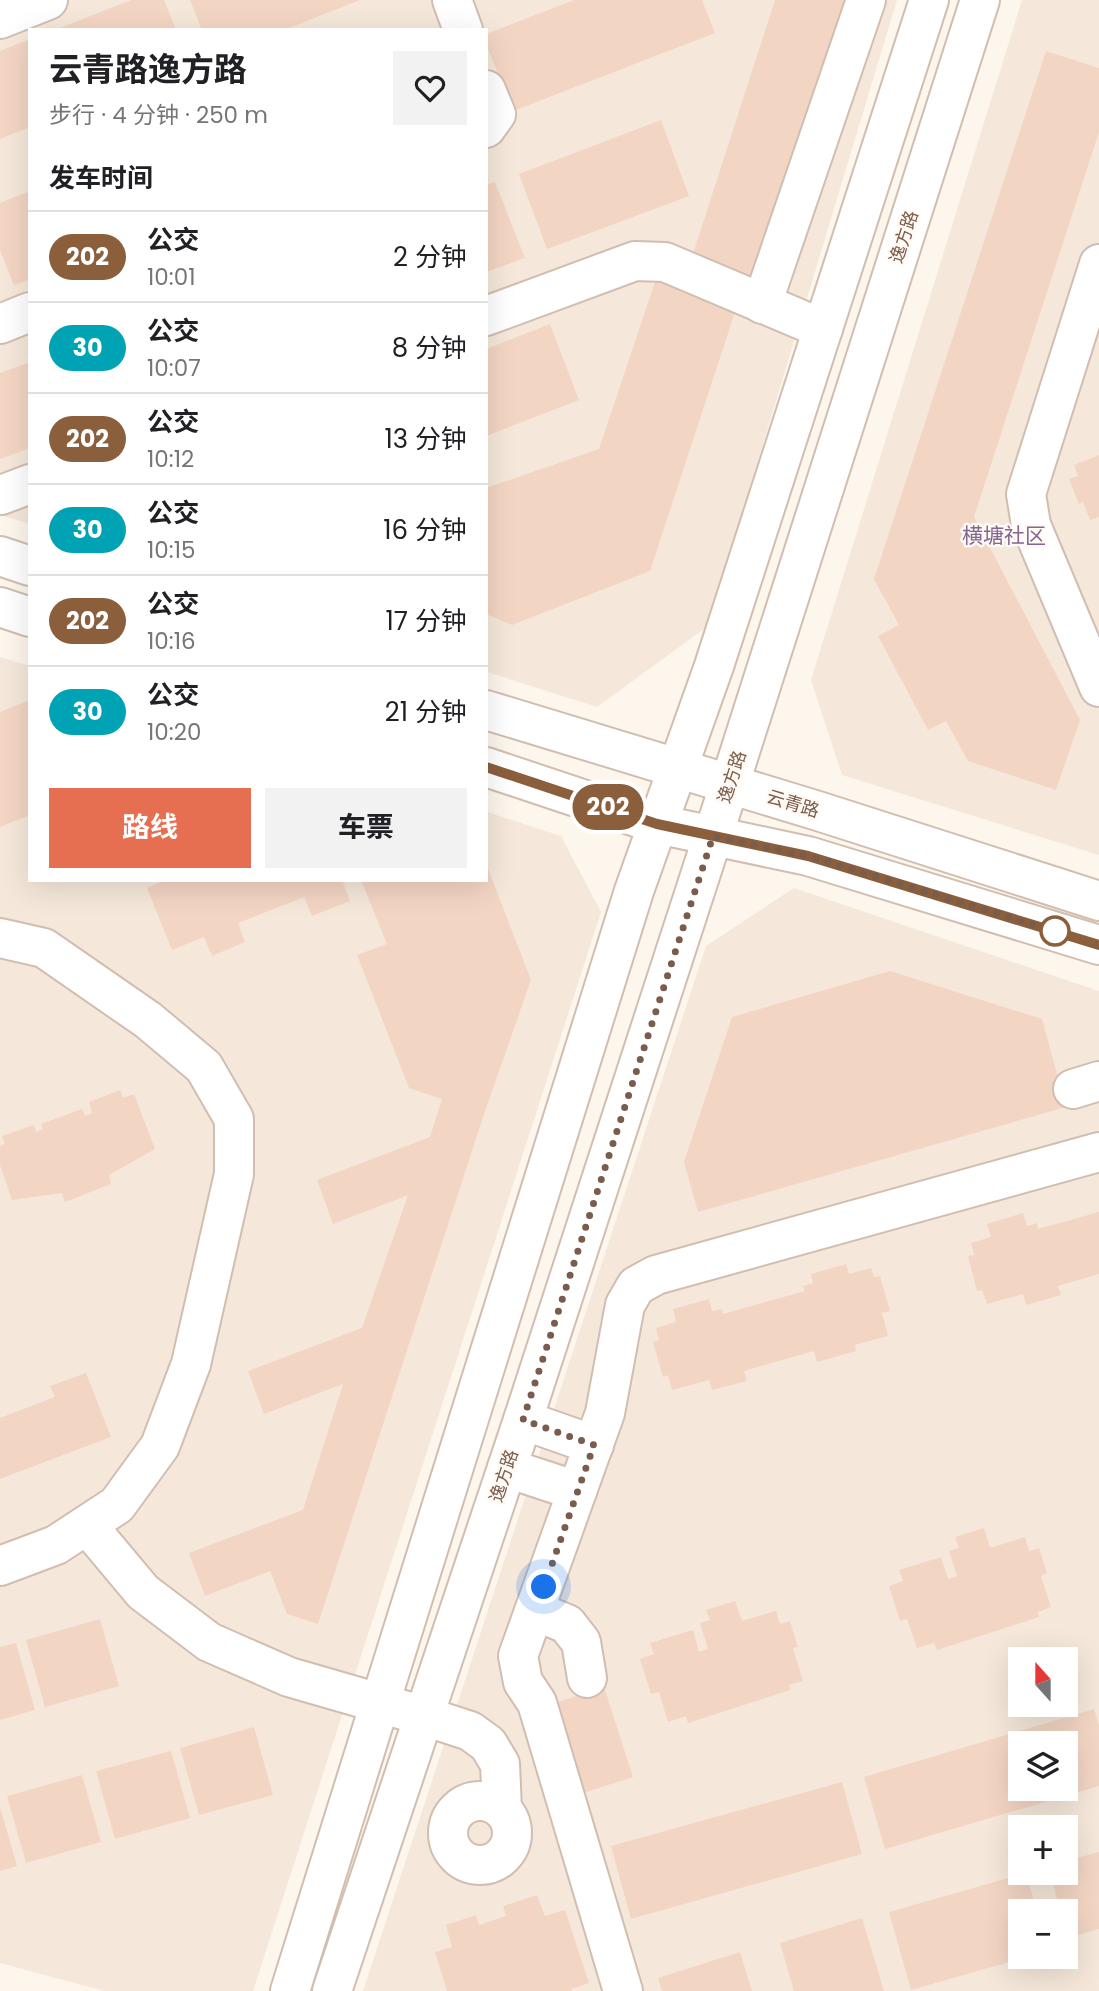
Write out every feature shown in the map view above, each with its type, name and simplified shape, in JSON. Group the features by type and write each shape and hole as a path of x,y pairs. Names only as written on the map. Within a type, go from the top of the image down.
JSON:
{"street":[{"path":"0,19 48,0"},
{"path":"762,304 866,0"},
{"path":"290,1991 634,891 714,666 929,0"},
{"name":"逸方路","path":"332,1991 523,1420 980,0"},
{"path":"488,95 496,114 488,125"},
{"path":"488,315 635,261 665,262 823,329"},
{"path":"1099,264 1026,494 1031,525 1099,687"},
{"path":"0,324 28,313"},
{"path":"1,495 28,485"},
{"path":"0,556 28,565"},
{"path":"0,607 28,616"},
{"name":"云青路","path":"488,711 818,811 1099,901"},
{"path":"488,768 657,824 808,856 1099,944"},
{"path":"0,938 44,948 148,1020 204,1067 234,1119 234,1174 191,1364 160,1446 117,1505 56,1545 0,1566"},
{"path":"623,1991 537,1703 523,1682 517,1656 605,1413 625,1305 636,1286 656,1275 1099,1152"},
{"path":"523,1420 594,1445"},
{"path":"507,1468 578,1491"},
{"path":"86,1525 143,1592 209,1642 289,1677 470,1731 488,1744 500,1765 502,1809"},
{"path":"535,1611 567,1624 581,1642 586,1678"}],"shaded area":[{"path":"0,0 897,0 708,626 597,707 488,672 488,28 28,28 28,523 0,515"},
{"path":"1022,0 1099,0 1099,855 842,775 811,680"},
{"path":"0,657 28,665 28,882 488,882 488,812 561,836 601,912 253,1991 104,1991 0,1963"},
{"path":"794,888 1099,991 1099,1991 363,1991 706,946"}],"building":[{"path":"131,0 164,0 175,28 60,28"},
{"path":"190,0 360,0 289,28 201,28"},
{"path":"574,0 702,0 715,33 513,111 488,49 488,33"},
{"path":"775,0 844,0 754,280 691,260"},
{"path":"28,40 28,128 0,139 0,51"},
{"path":"1046,51 1099,68 1099,132 974,517 1080,720 1056,790 968,761 946,721 928,730 878,636 899,625 874,579"},
{"path":"661,120 689,196 547,249 519,174"},
{"path":"495,182 525,258 488,271 488,184"},
{"path":"28,192 28,280 14,285 0,250 0,203"},
{"path":"657,276 738,303 650,571 512,625 488,615 488,487 599,449"},
{"path":"550,324 579,400 488,435 488,348"},
{"path":"28,363 28,449 0,459 0,373"},
{"path":"1099,455 1099,517 1090,520 1083,502 1079,504 1069,479 1078,476 1074,465"},
{"path":"28,701 28,816 0,827 0,712"},
{"path":"488,869 531,980 484,1114 318,1624 287,1614 270,1571 205,1596 189,1553 303,1510 343,1384 264,1414 248,1371 362,1328 408,1195 333,1224 317,1180 430,1137 442,1099 409,1088 357,955 387,944 362,882 488,882"},
{"path":"161,882 343,882 350,901 312,916 304,897 238,923 245,942 212,956 204,937 172,950 147,888"},
{"path":"890,971 1042,1019 1066,1107 698,1212 684,1162 732,1017"},
{"path":"120,1090 123,1098 134,1094 155,1149 109,1175 111,1184 65,1202 62,1193 12,1200 0,1165 0,1146 5,1144 2,1136 34,1125 36,1132 43,1129 41,1124 82,1109 85,1116 92,1113 89,1102"},
{"path":"1099,1212 1099,1274 1058,1286 1061,1295 1026,1305 1023,1294 987,1304 982,1290 977,1291 968,1256 974,1255 971,1243 991,1237 987,1224 1023,1213 1027,1226 1037,1223 1038,1229"},
{"path":"846,1264 849,1274 871,1268 874,1277 880,1276 890,1311 882,1313 888,1336 855,1345 856,1351 817,1362 814,1351 744,1371 747,1381 712,1390 709,1380 672,1390 668,1375 663,1377 653,1342 659,1340 656,1328 676,1322 673,1309 709,1299 712,1311 722,1309 723,1314 805,1291 803,1286 813,1283 811,1274"},
{"path":"86,1373 111,1437 0,1479 0,1418 55,1397 50,1386"},
{"path":"984,1528 990,1548 1025,1537 1029,1551 1039,1548 1047,1573 1041,1576 1051,1607 1038,1612 1039,1617 937,1650 934,1643 917,1648 907,1619 900,1621 889,1586 903,1581 899,1570 941,1557 948,1579 957,1576 949,1551 959,1548 955,1537"},
{"path":"735,1601 742,1621 776,1611 780,1624 790,1621 798,1647 793,1648 803,1681 789,1685 790,1690 688,1723 686,1716 668,1722 659,1692 651,1694 640,1659 654,1654 650,1643 693,1630 699,1652 708,1649 700,1623 710,1620 706,1610"},
{"path":"100,1619 119,1686 45,1707 26,1640"},
{"path":"16,1643 35,1710 0,1720 0,1647"},
{"path":"604,1687 633,1777 580,1794 552,1704"},
{"path":"1094,1709 1099,1725 1099,1786 1078,1792 1078,1731 1020,1731 1067,1717 1078,1717 1078,1714"},
{"path":"254,1727 273,1795 199,1815 180,1748"},
{"path":"1008,1734 1008,1801 1048,1801 885,1849 864,1777"},
{"path":"171,1751 190,1818 115,1839 96,1771"},
{"path":"82,1775 101,1842 26,1863 7,1796"},
{"path":"842,1782 862,1854 631,1919 611,1846"},
{"path":"0,1807 17,1866 0,1871"},
{"path":"1099,1852 1099,1929 1078,1935 1078,1899 1057,1899 1053,1885 1078,1885 1078,1858"},
{"path":"1008,1878 1008,1885 1029,1885 1034,1899 1008,1899 1008,1962 911,1990 889,1912"},
{"path":"537,1895 545,1916 565,1910 589,1983 571,1989 572,1991 447,1991 435,1952 452,1947 446,1925 476,1915 479,1925 506,1916 503,1906"},
{"path":"862,1918 884,1991 794,1991 780,1943"},
{"path":"740,1952 752,1991 662,1991 658,1978"}],"bus line":[{"name":"202","path":"488,768 657,824 808,856 1099,945"}],"district":[{"name":"横塘社区","path":"1004,536"}],"route":[{"path":"544,1587 594,1445 523,1420 713,836 808,856 1055,931"}]}
